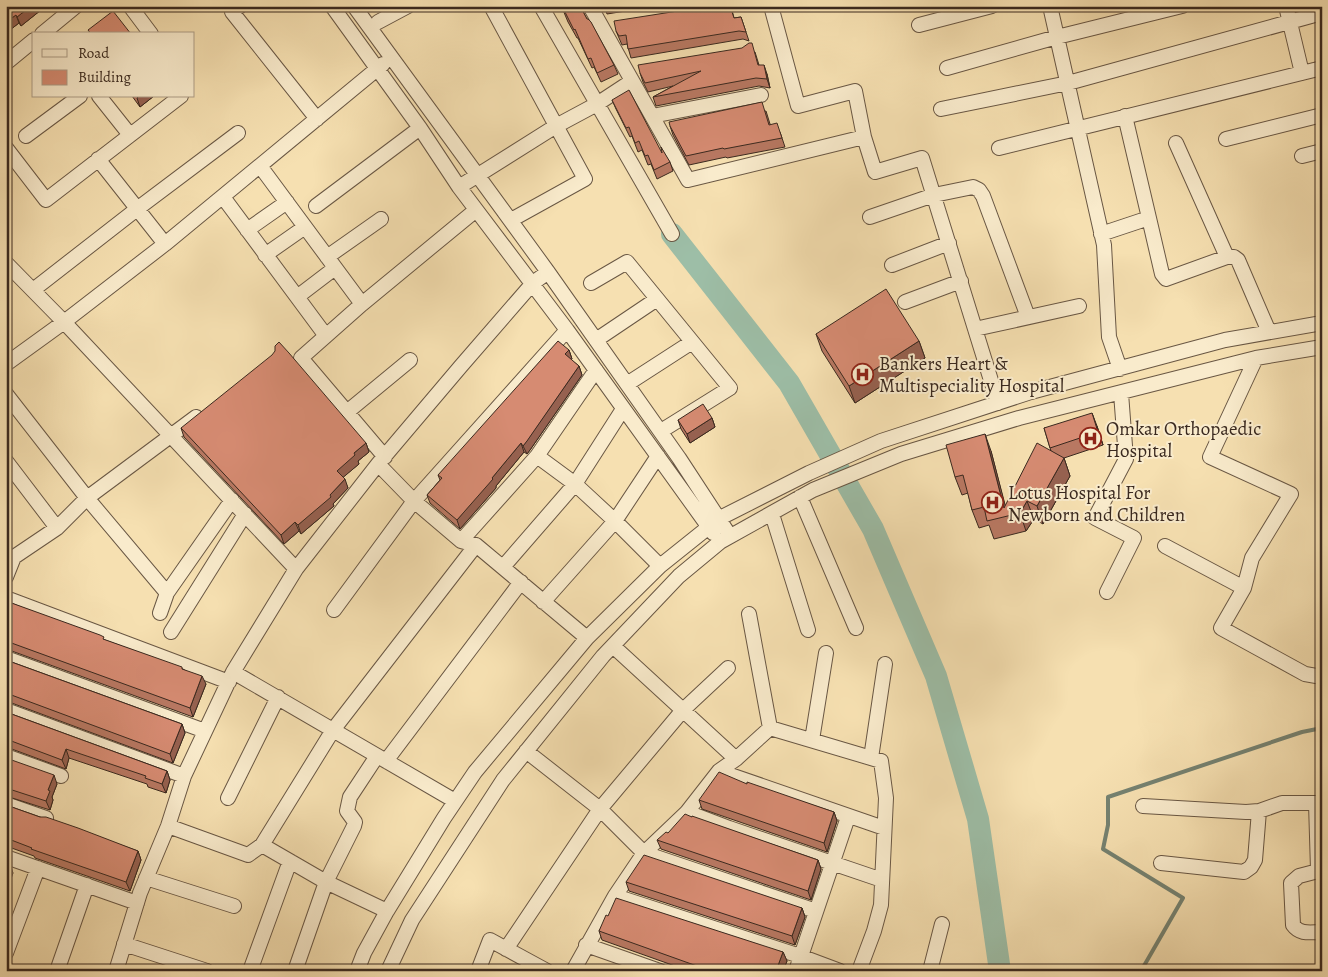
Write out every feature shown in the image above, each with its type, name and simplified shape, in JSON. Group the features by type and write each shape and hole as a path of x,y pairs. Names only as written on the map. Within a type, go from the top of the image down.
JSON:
{"street":[{"path":"47,32 61,11 76,6"},
{"path":"130,6 150,32"},
{"path":"240,6 232,12 317,119"},
{"path":"332,6 420,128 459,187 533,283 658,456 714,522"},
{"path":"354,6 511,220 660,431 725,539"},
{"path":"378,22 408,6"},
{"path":"491,6 584,179 511,220"},
{"path":"541,6 672,234"},
{"path":"590,6 688,180 864,137"},
{"path":"771,6 798,106 855,90 864,137 875,172 922,158 998,403"},
{"path":"920,25 992,6"},
{"path":"946,68 1182,6"},
{"path":"1286,6 1302,73"},
{"path":"1053,7 1057,38 1102,234 1109,337 1120,368"},
{"path":"941,109 1068,83 1322,13"},
{"path":"599,24 618,21"},
{"path":"6,62 32,42"},
{"path":"6,364 64,322 164,244 392,58"},
{"path":"625,68 643,65"},
{"path":"999,148 1322,68"},
{"path":"459,187 632,81"},
{"path":"652,116 761,95"},
{"path":"26,136 77,98"},
{"path":"101,98 130,136"},
{"path":"6,148 46,200 178,98"},
{"path":"1226,139 1322,115"},
{"path":"1125,116 1162,274 1166,279 1227,257 1234,257 1238,260 1269,332"},
{"path":"316,206 420,128"},
{"path":"34,290 238,133"},
{"path":"1176,143 1227,257"},
{"path":"1302,156 1322,151"},
{"path":"98,160 164,244"},
{"path":"260,166 362,304"},
{"path":"870,217 934,195 973,187 979,190 983,196 1028,317"},
{"path":"223,197 326,336"},
{"path":"247,230 287,202"},
{"path":"476,210 362,304 301,358 347,412 414,501 461,541 476,545 587,638"},
{"path":"1102,234 1149,218"},
{"path":"297,297 331,262 381,219"},
{"path":"266,255 305,227"},
{"path":"892,265 949,243"},
{"path":"591,284 627,262 730,388 660,431"},
{"path":"6,263 34,290 296,569"},
{"path":"116,971 137,903 168,826 184,776 231,677 296,569 382,460 533,283 548,272"},
{"path":"905,302 961,281"},
{"path":"596,340 657,299"},
{"path":"976,329 1079,306"},
{"path":"356,971 387,911 455,801 476,772 587,638 660,566 714,522 810,473 856,454 881,441 1031,392 1120,368 1225,340 1322,323"},
{"path":"334,610 414,501 567,330"},
{"path":"627,384 692,342"},
{"path":"388,971 412,920 503,780 613,646 679,576 725,539 813,490 901,454 1019,418 1256,358 1322,347"},
{"path":"1256,358 1210,458 1290,494 1252,558 1244,588 1221,628 1305,674 1322,678"},
{"path":"347,412 410,360"},
{"path":"461,541 537,456 596,370"},
{"path":"1107,592 1134,538 1095,518 1126,458 1121,393"},
{"path":"6,394 87,498 167,593"},
{"path":"6,577 9,555 56,528 87,498 210,406"},
{"path":"503,567 575,484 624,409"},
{"path":"537,456 575,484 616,521 660,566"},
{"path":"543,602 616,521 658,456"},
{"path":"6,461 56,528"},
{"path":"800,497 856,628"},
{"path":"160,613 167,593 232,500"},
{"path":"171,632 245,514"},
{"path":"772,514 808,630"},
{"path":"168,826 248,855 262,845 333,730 476,545"},
{"path":"1165,546 1244,588"},
{"path":"295,971 326,882 354,826 355,822 347,811 350,797 521,582"},
{"path":"6,598 231,677 278,697 455,801"},
{"path":"749,614 770,728"},
{"path":"613,646 736,759"},
{"path":"812,740 826,653"},
{"path":"6,658 205,731"},
{"path":"871,758 885,664"},
{"path":"506,949 600,809 683,710 728,668"},
{"path":"228,798 278,697"},
{"path":"6,710 184,776"},
{"path":"770,728 881,761 886,798 881,904 874,931 858,971"},
{"path":"573,971 586,945 644,853 686,812 719,771 736,759 770,728"},
{"path":"526,751 600,809 644,853 816,911"},
{"path":"6,756 61,776"},
{"path":"719,771 884,828"},
{"path":"1143,806 1246,812 1259,811 1282,802 1319,802 1320,870 1299,876 1291,883 1293,925 1297,930 1303,932 1322,932"},
{"path":"6,804 46,818"},
{"path":"1161,863 1244,872 1252,867 1255,860 1259,811"},
{"path":"686,812 882,880"},
{"path":"796,971 848,817"},
{"path":"262,845 326,882 387,911"},
{"path":"6,857 137,903"},
{"path":"250,971 290,861"},
{"path":"6,953 38,868"},
{"path":"146,878 234,906"},
{"path":"57,971 87,885"},
{"path":"616,896 800,956 840,971"},
{"path":"930,971 942,924"},
{"path":"478,971 490,940 547,971"},
{"path":"124,944 207,970"},
{"path":"586,945 631,966 660,971"}],"building":[{"path":"6,6 31,6 17,17 16,15 6,22"},
{"path":"562,6 580,6 587,19 591,22 614,65 597,73 591,58 588,59 575,29"},
{"path":"710,6 730,6 734,18 741,17 746,32 739,31 628,49 626,35 619,36 616,31 614,21"},
{"path":"113,11 129,32 90,32 88,30"},
{"path":"752,43 758,65 764,65 767,79 756,78 653,97 701,71 645,83 638,65 742,48"},
{"path":"629,90 662,153 661,147 670,162 654,170 648,155 645,156 639,141 635,143 629,127 626,128 612,100"},
{"path":"762,102 769,125 777,123 782,138 686,156 669,122"},
{"path":"886,289 919,341 849,386 816,334"},
{"path":"558,341 569,350 565,354 579,366 527,441 523,446 521,443 457,520 427,495 442,478 438,475"},
{"path":"279,342 366,443 337,471 345,479 330,495 331,497 298,525 295,522 281,535 181,428 272,355 275,351 275,346"},
{"path":"703,404 712,418 687,434 678,420"},
{"path":"1092,413 1098,432 1050,448 1044,428"},
{"path":"985,434 1004,508 1037,443 1064,458 1037,506 1027,501 1020,513 987,521 984,507 972,510 963,475 955,477 946,445"},
{"path":"6,601 100,635 104,637 103,639 202,676 190,708 6,641"},
{"path":"6,660 182,724 170,754 6,693"},
{"path":"6,712 167,771 162,784 145,778 146,776 66,749 62,760 6,739"},
{"path":"6,758 54,775 46,801 6,788"},
{"path":"719,772 747,784 747,782 834,812 824,843 699,800"},
{"path":"6,805 78,828 138,851 126,882 31,849 6,838"},
{"path":"685,814 818,860 808,891 657,840 666,832 668,833"},
{"path":"644,855 802,908 792,936 626,882"},
{"path":"6,863 10,864 6,874"},
{"path":"616,898 783,952 776,971 711,971 599,931"}],"waterway":[{"path":"672,234 789,383 873,529 936,676 978,819 1000,971"},
{"path":"1141,971 1183,898 1103,849 1108,825 1108,797 1302,732 1322,728"}],"place":[{"name":"Bankers Heart & Multispeciality Hospital","path":"863,374"},
{"name":"Omkar Orthopaedic Hospital","path":"1090,439"},
{"name":"Lotus Hospital For Newborn and Children","path":"992,503"}]}
